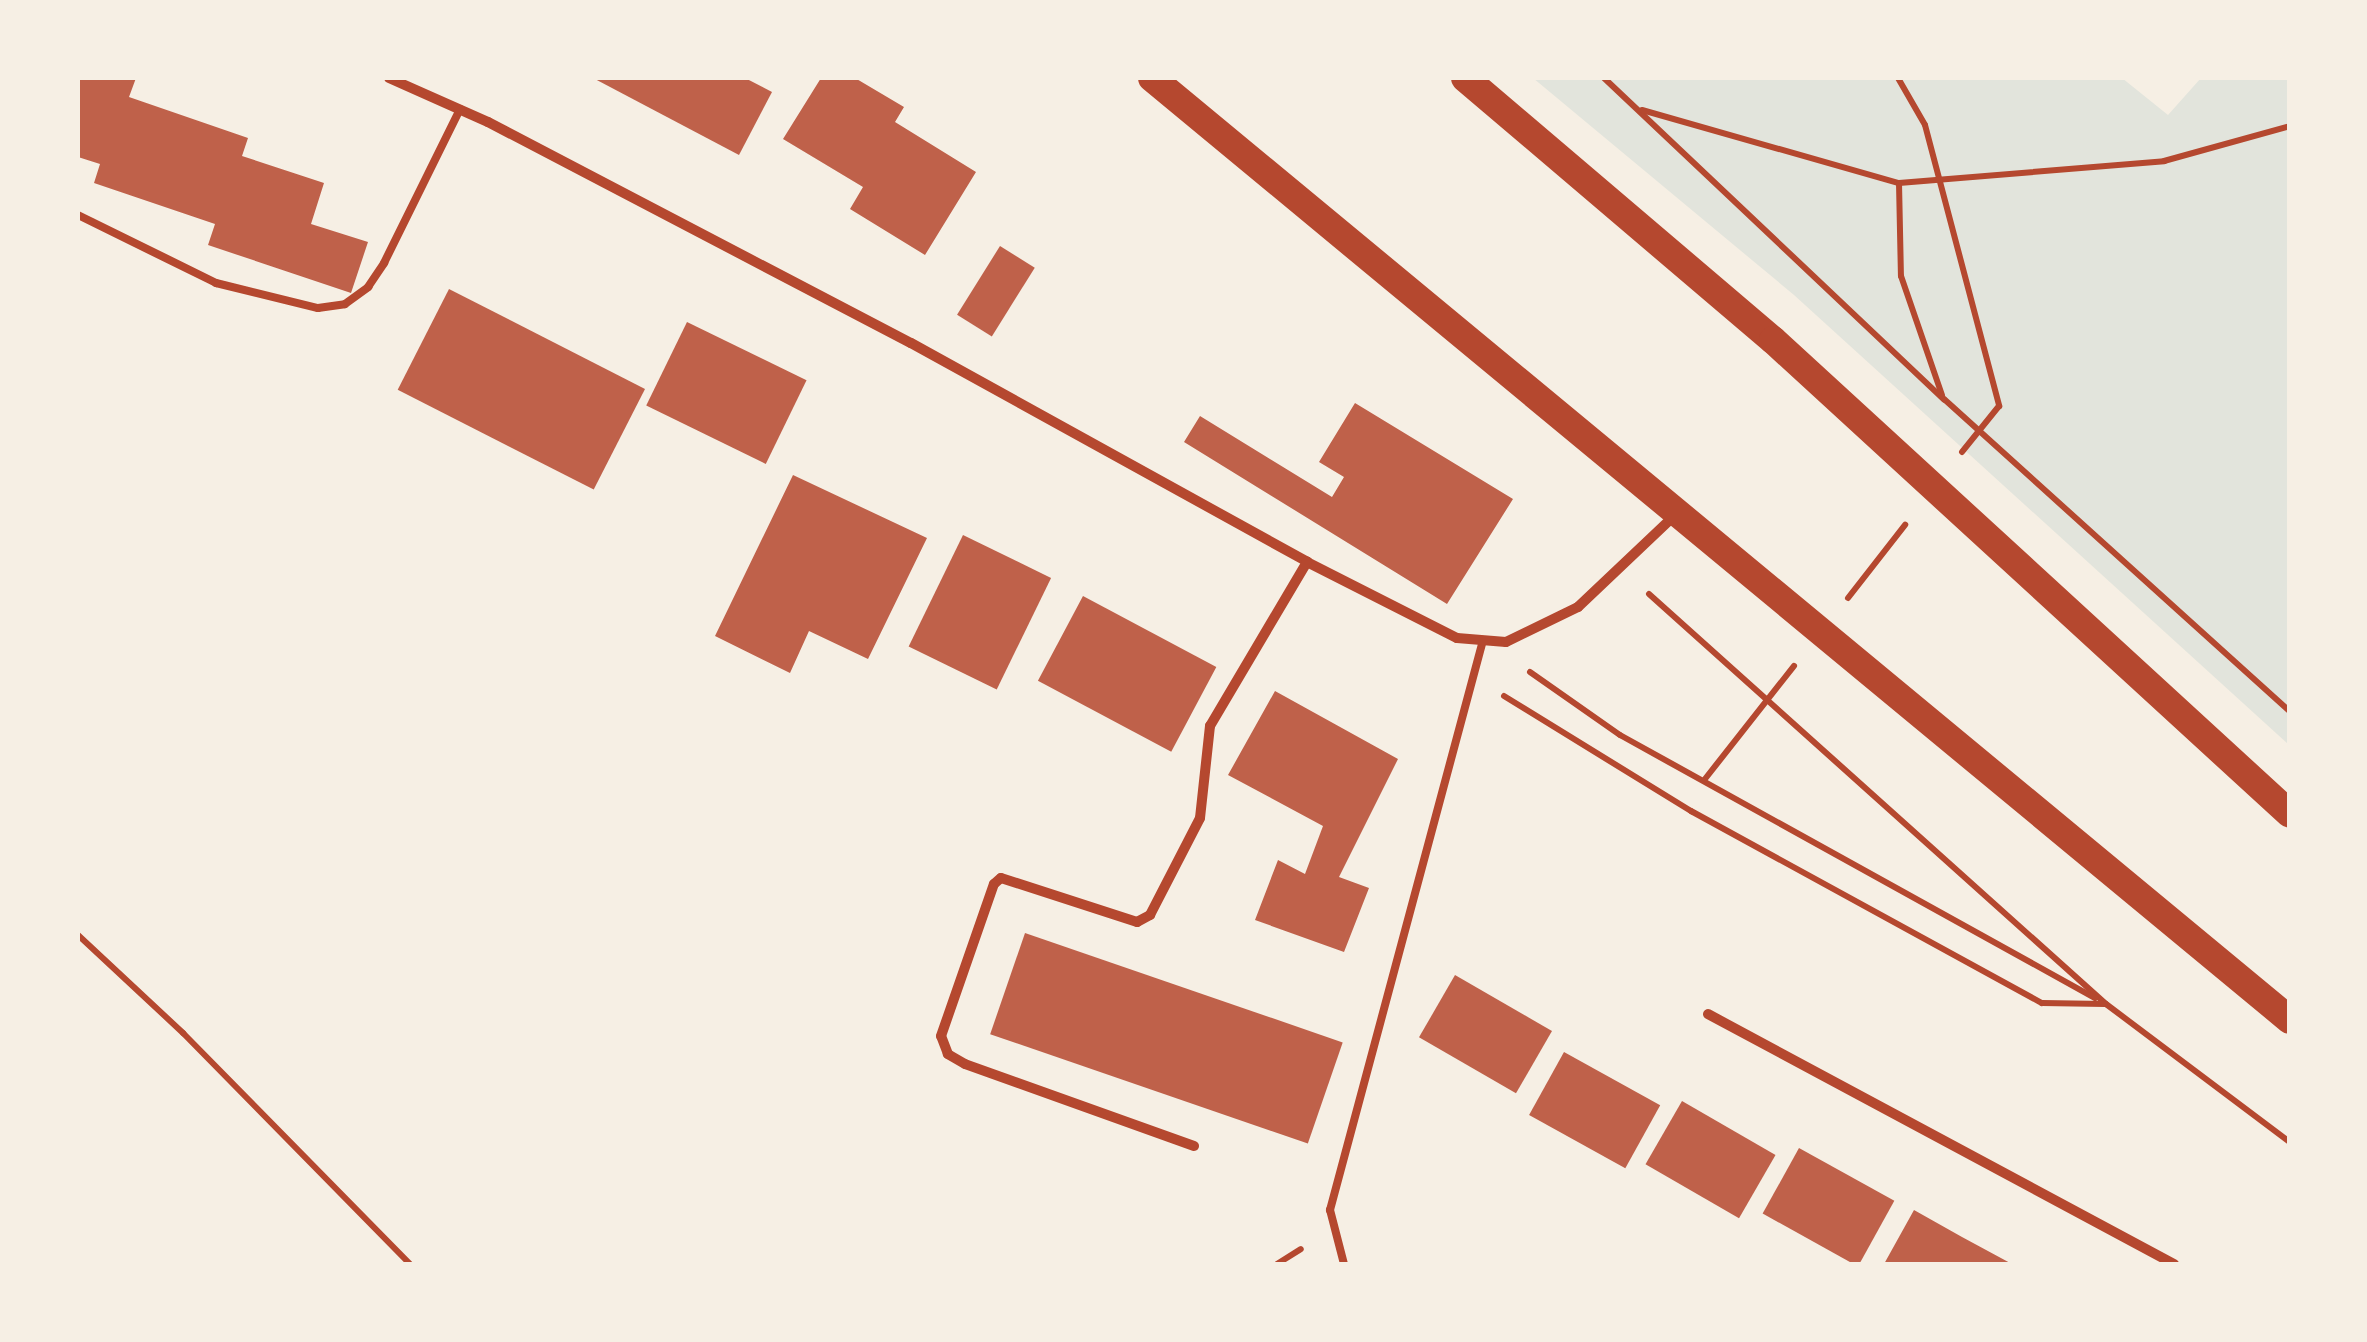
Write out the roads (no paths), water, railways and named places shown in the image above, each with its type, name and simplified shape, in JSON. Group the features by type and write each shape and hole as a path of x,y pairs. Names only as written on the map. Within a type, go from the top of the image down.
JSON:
{"highway":[{"path":"1152,78 2290,1020"},
{"path":"1465,78 1772,340 2290,814"}],"street":[{"path":"390,78 460,109 911,343 1308,562 1457,638 1506,642 1578,607 1675,514"},
{"path":"1194,1146 965,1064 948,1054 941,1036 994,884 1001,878 1137,922 1150,915 1200,818 1210,726 1308,562"},
{"path":"1708,1014 2174,1264"}],"lane":[{"path":"78,215 216,283 318,308 346,304 368,287 384,263 460,109"},
{"path":"1344,1264 1330,1210 1484,640"}]}
